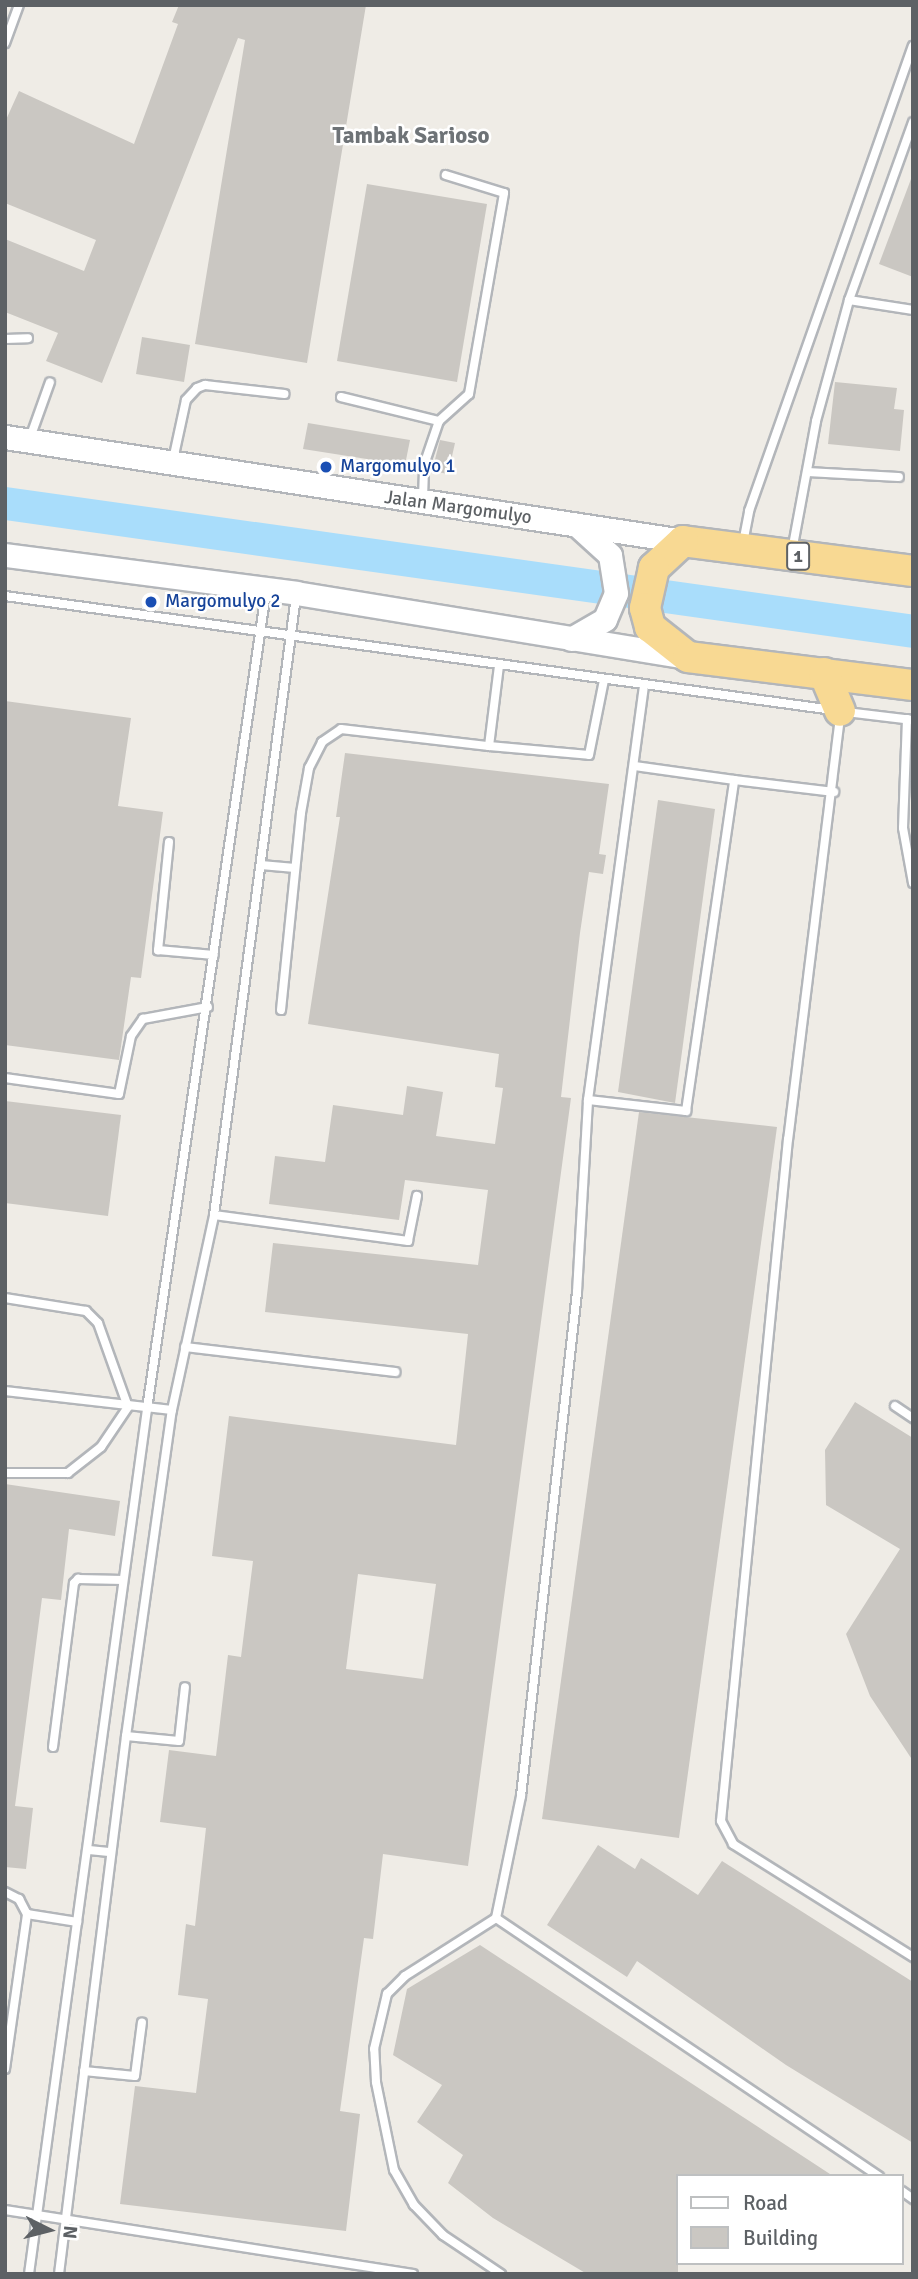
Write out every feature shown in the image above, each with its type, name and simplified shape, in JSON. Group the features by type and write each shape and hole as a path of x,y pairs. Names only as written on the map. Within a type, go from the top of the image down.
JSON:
{"highway":[{"name":"Jalan Margomulyo","path":"683,541 913,570"},
{"path":"683,541 654,568 646,592 650,627 688,657 913,685"},
{"path":"824,673 840,711"}],"main road":[{"name":"Jalan Margomulyo","path":"5,437 683,541"},
{"path":"571,639 605,619 616,593 610,555 577,525"},
{"path":"5,555 296,593 688,657"}],"lane":[{"path":"5,43 19,5"},
{"path":"742,548 749,511 913,46"},
{"path":"792,555 807,472 849,300 913,122"},
{"path":"423,503 424,466 439,421 469,394 504,193 446,175"},
{"path":"849,300 913,310"},
{"path":"5,339 28,338"},
{"path":"29,441 50,382"},
{"path":"173,464 186,400 197,388 205,385 284,394"},
{"path":"341,397 439,421"},
{"path":"807,472 899,477"},
{"path":"29,2274 89,1850 147,1409 208,1007 267,589"},
{"path":"59,2274 109,1853 172,1410 214,1215 296,593"},
{"path":"5,596 644,687 910,719 908,788 903,828 913,883"},
{"path":"489,746 499,666"},
{"path":"281,1010 295,868 309,768 330,733 341,729 589,755 604,680"},
{"path":"501,2274 443,2235 414,2205 394,2170 376,2082 374,2049 387,1994 405,1976 496,1917 524,1769 577,1292 588,1100 644,687"},
{"path":"840,711 834,792 788,1139 721,1821 733,1844 913,1957"},
{"path":"635,766 834,792"},
{"path":"588,1100 686,1111 734,780"},
{"path":"169,842 158,950 214,956"},
{"path":"261,865 295,868"},
{"path":"5,1078 119,1094 131,1036 143,1019 208,1007"},
{"path":"214,1215 408,1241 417,1196"},
{"path":"5,1298 86,1311 98,1323 128,1407"},
{"path":"185,1347 396,1372"},
{"path":"5,1391 172,1410"},
{"path":"895,1406 913,1418"},
{"path":"5,1473 68,1473 101,1447 128,1407"},
{"path":"53,1747 74,1583 78,1579 123,1580"},
{"path":"126,1736 179,1741 185,1687"},
{"path":"89,1850 109,1853"},
{"path":"5,1892 19,1899 27,1914 5,2069"},
{"path":"27,1914 77,1922"},
{"path":"496,1917 876,2174"},
{"path":"84,2071 135,2076 142,2022"},
{"path":"5,2210 413,2274"}],"building":[{"path":"179,5 366,5 307,363 195,344 245,40 238,38 102,383 46,361 58,333 5,312 5,239 84,271 96,240 5,203 5,122 19,91 134,144 178,24 172,22"},
{"path":"913,179 913,277 879,264"},
{"path":"367,184 487,204 457,382 337,361"},
{"path":"142,337 190,345 184,382 136,374"},
{"path":"835,382 897,388 894,409 904,410 900,451 828,444"},
{"path":"308,423 410,440 405,465 303,449"},
{"path":"440,440 455,443 448,474 432,471"},
{"path":"5,701 131,718 118,806 163,812 141,978 131,977 119,1060 5,1045"},
{"path":"345,753 609,784 599,854 606,855 603,874 589,872 580,933 561,1097 571,1098 468,1866 383,1854 373,1939 364,1938 340,2111 360,2114 346,2231 120,2204 135,2086 196,2093 208,1999 178,1995 186,1924 195,1926 206,1828 160,1822 169,1750 216,1756 228,1655 241,1657 253,1561 212,1556 229,1416 456,1445 468,1334 265,1312 273,1243 478,1265 488,1190 405,1180 399,1220 269,1204 275,1156 325,1162 333,1105 403,1115 407,1086 443,1092 436,1136 495,1144 503,1088 495,1087 499,1054 308,1024 340,817 336,817","holes":["358,1574 436,1584 423,1679 346,1669"]},
{"path":"658,800 715,809 675,1103 618,1092"},
{"path":"5,1101 121,1115 108,1216 5,1203"},
{"path":"639,1112 777,1127 679,1838 542,1819"},
{"path":"855,1402 913,1438 913,1761 870,1696 846,1634 900,1549 826,1505 825,1450"},
{"path":"5,1484 120,1501 115,1536 69,1529 61,1600 42,1598 15,1806 33,1808 26,1869 5,1867"},
{"path":"598,1845 635,1869 641,1858 698,1895 722,1861 913,1982 913,2143 786,2065 637,1961 627,1977 547,1925"},
{"path":"480,1945 830,2174 676,2174 678,2274 587,2274 493,2218 448,2183 463,2155 417,2122 442,2085 393,2055 407,1989"}],"waterway":[{"path":"5,503 913,631"}],"place":[{"name":"Margomulyo 1","path":"326,467"},
{"name":"Margomulyo 2","path":"151,602"}],"district":[{"name":"Tambak Sarioso","path":"411,136"}]}
